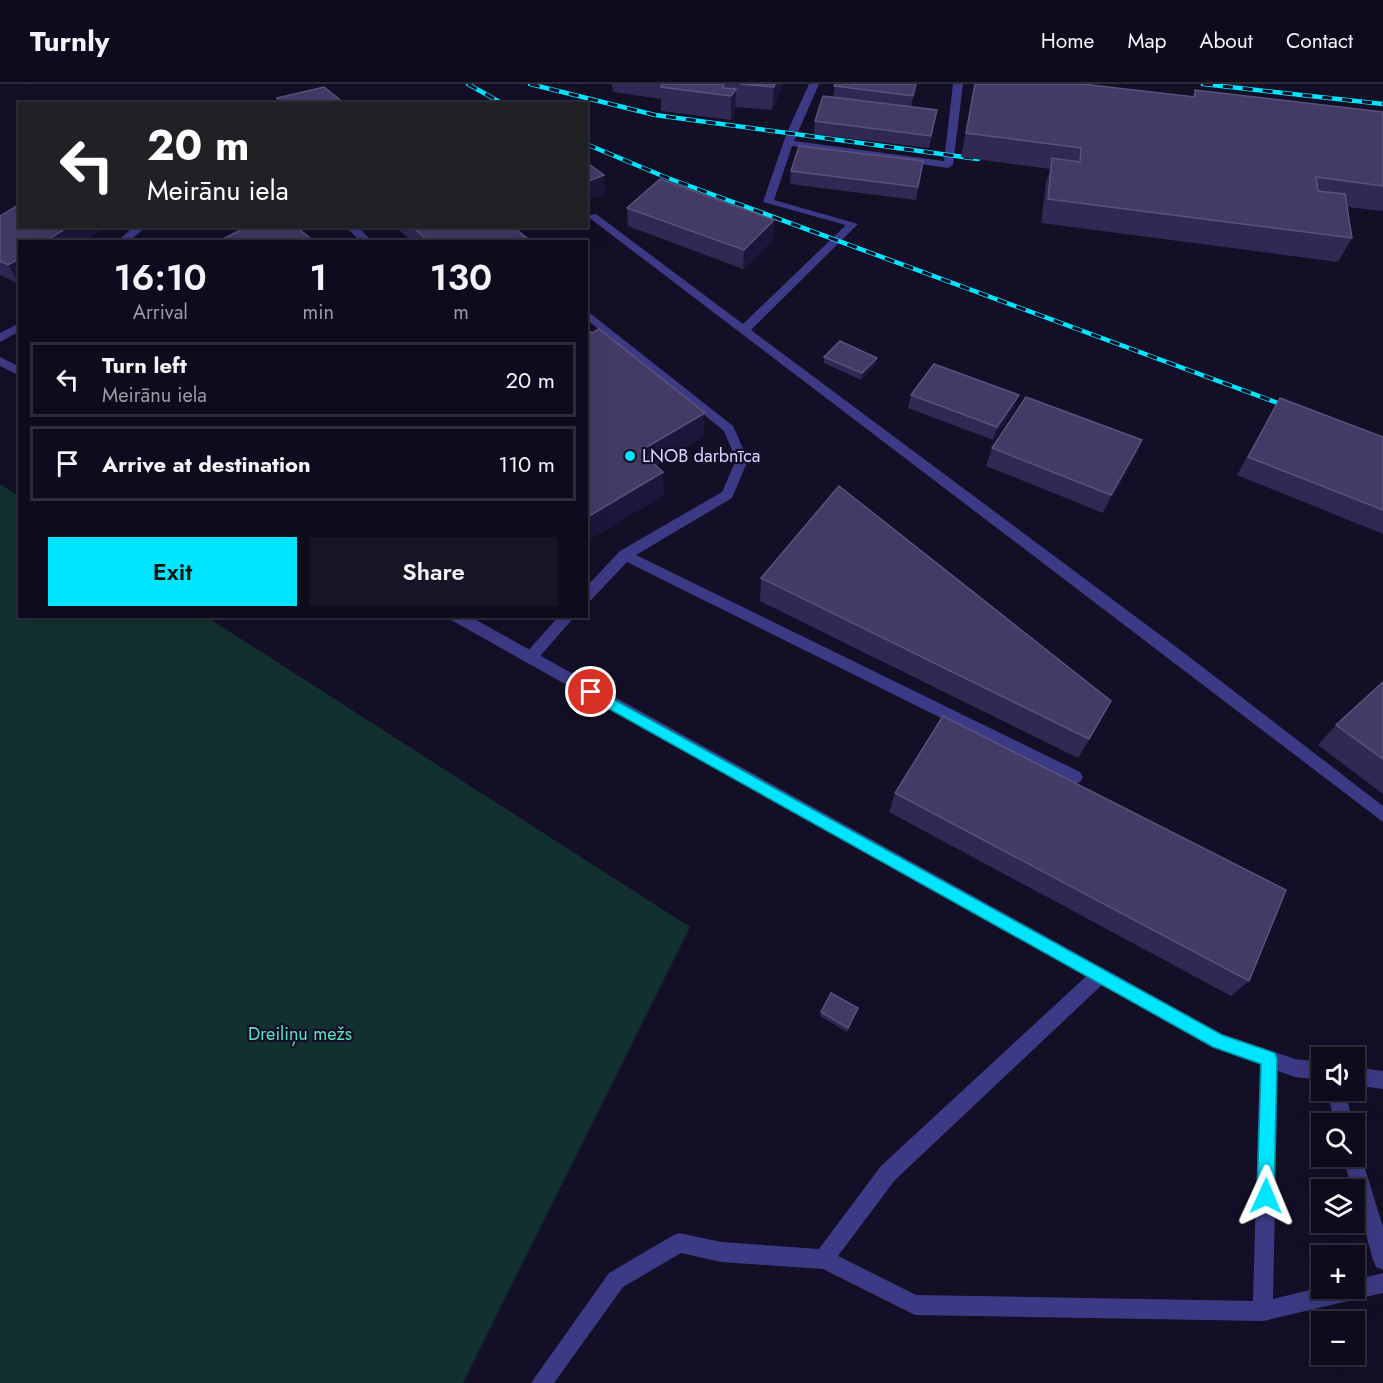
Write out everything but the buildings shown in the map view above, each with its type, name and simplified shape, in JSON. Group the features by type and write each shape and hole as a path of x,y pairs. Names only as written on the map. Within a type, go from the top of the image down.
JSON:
{"street":[{"path":"744,330 853,224 768,202 789,143 814,84"},
{"path":"789,143 948,165 958,84"},
{"path":"592,216 1178,656 1383,815"},
{"path":"124,240 139,228"},
{"path":"352,228 366,240"},
{"path":"588,315 729,429 742,460 727,495 625,555 588,594"},
{"path":"0,338 18,327"},
{"path":"0,361 18,371"},
{"path":"625,555 1075,777"},
{"path":"460,618 1218,1041 1295,1068 1311,1070"},
{"path":"530,658 565,618"},
{"path":"824,1259 888,1173 1099,976"},
{"path":"1263,1311 1269,1059"},
{"path":"1365,1078 1383,1080"},
{"path":"1355,1167 1383,1260"},
{"path":"541,1383 616,1280 679,1243 721,1252 824,1259 915,1305 1263,1311 1383,1283"}],"green space":[{"name":"Dreiliņu mežs","path":"0,484 18,495 18,618 209,618 690,927 463,1383 0,1383"}],"railway":[{"path":"468,84 500,102"},
{"path":"530,84 655,115 978,159"},
{"path":"1203,84 1383,104"},
{"path":"588,145 665,177 1286,406"},
{"path":"1282,405 1293,409"}],"place":[{"name":"LNOB darbnīca","path":"630,456"}],"route":[{"path":"591,692 1218,1041 1269,1059 1266,1196"}]}
